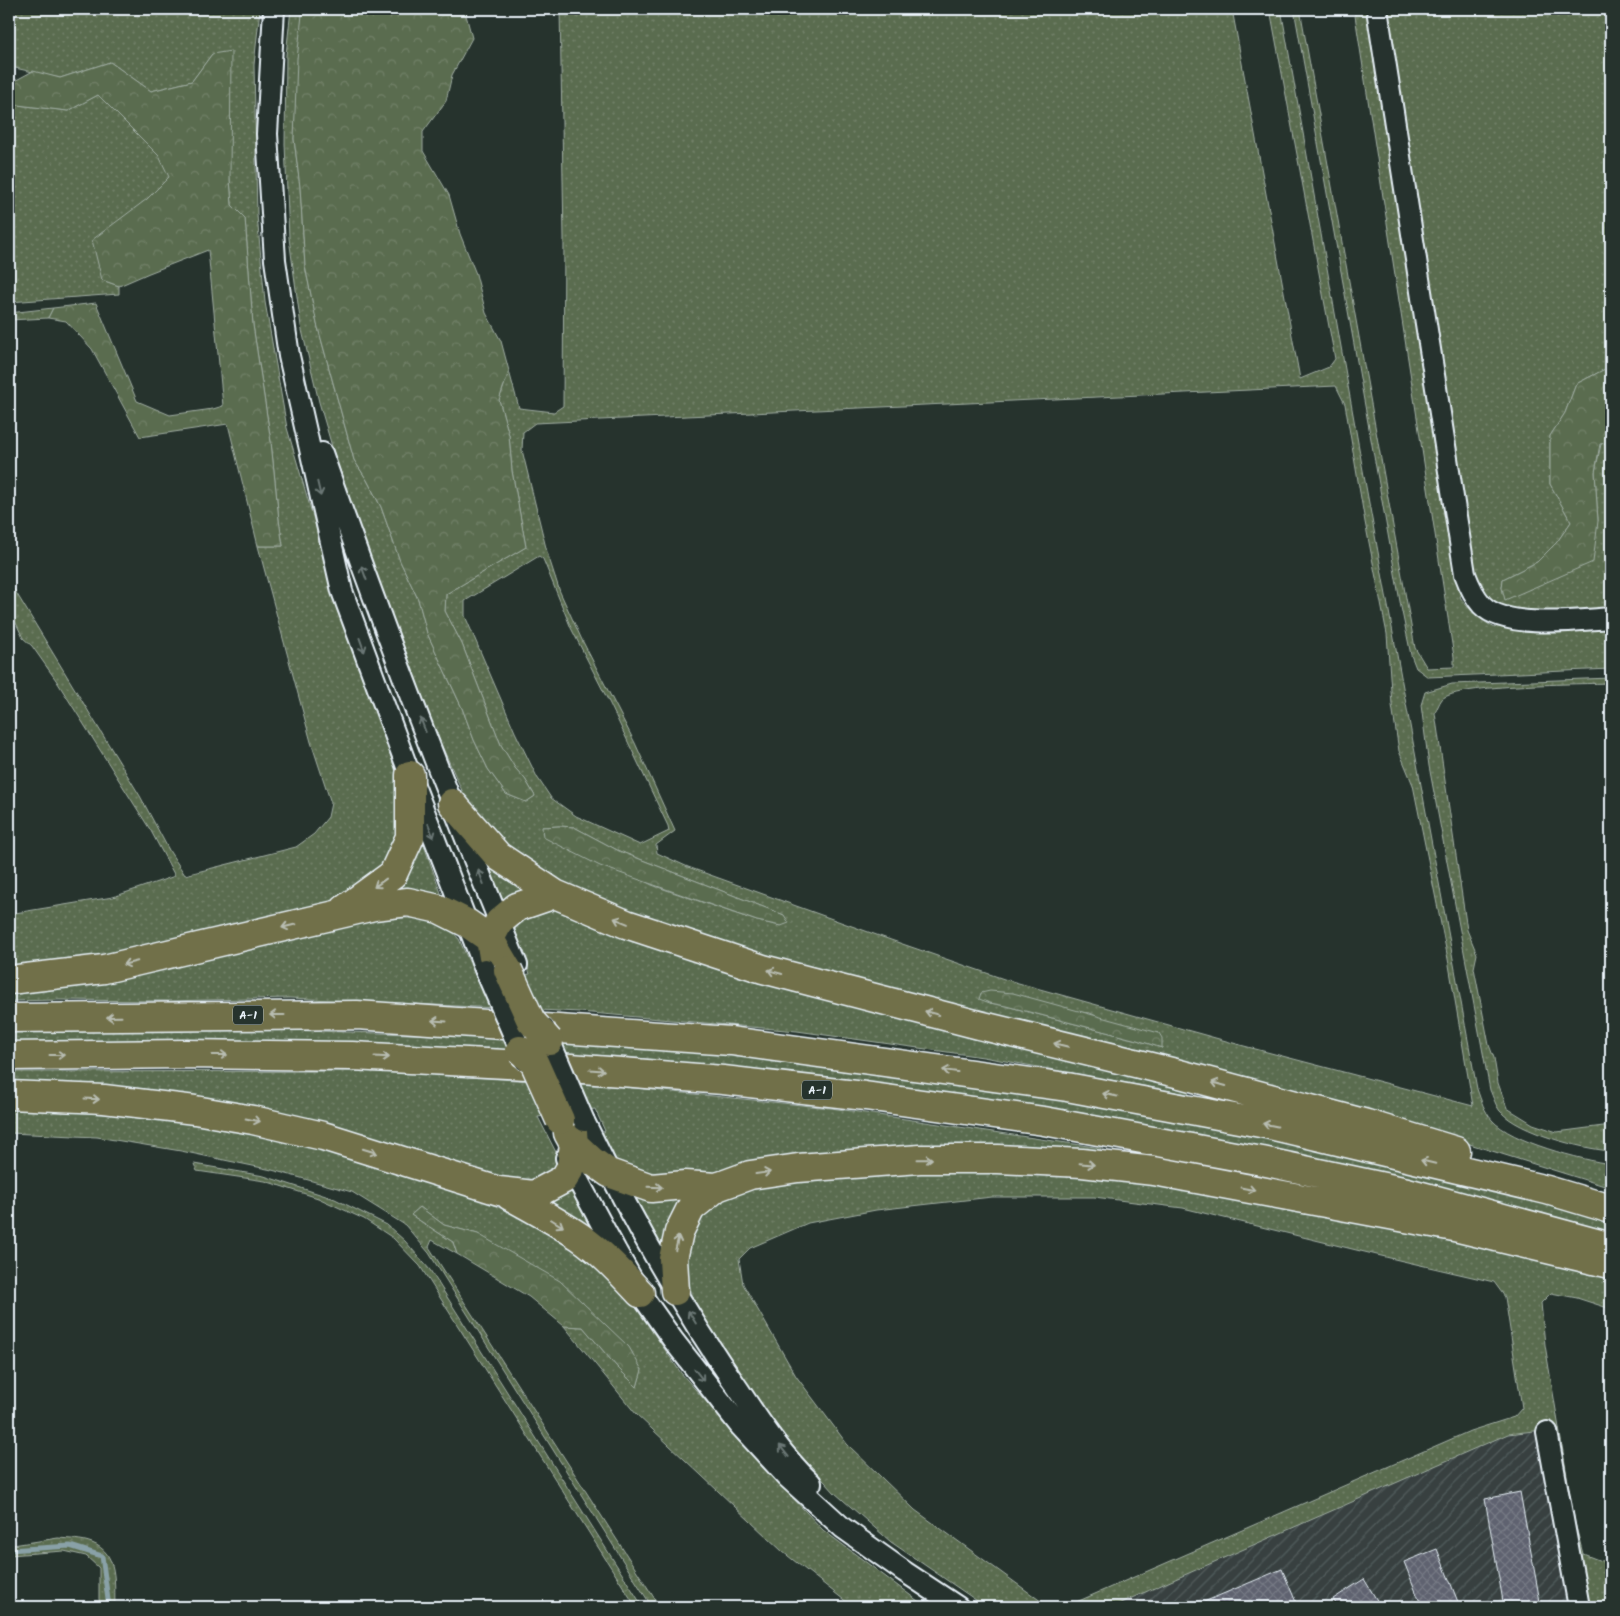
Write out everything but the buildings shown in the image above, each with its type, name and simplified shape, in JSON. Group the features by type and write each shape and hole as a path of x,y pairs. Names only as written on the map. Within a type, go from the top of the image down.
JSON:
{"highway":[{"path":"336,915 393,874 410,837 410,775"},
{"path":"452,803 498,856 555,894 626,924 763,969 979,1025 1176,1073 1368,1124 1467,1155 1547,1190"},
{"path":"495,931 516,907 555,894"},
{"path":"9,980 104,969 374,906 408,902 439,909 467,923 495,931"},
{"path":"495,931 502,969 520,1030 518,1046 534,1062 568,1132 591,1160 609,1173 651,1188 685,1185 716,1187"},
{"path":"9,1095 104,1100 195,1110 253,1120 323,1136 499,1191 534,1196 564,1179 568,1132 553,1073 552,1046 531,1021 502,969"},
{"name":"A-1","path":"9,1018 358,1015 731,1041 1067,1087 1266,1124 1547,1190 1611,1209"},
{"name":"A-1","path":"9,1056 184,1054 352,1056 545,1066 723,1080 865,1096 1044,1121 1262,1161 1407,1192 1611,1247"},
{"path":"675,1291 673,1259 679,1232 691,1208 716,1187 750,1175 798,1168 920,1159 1082,1163 1154,1171 1454,1227 1611,1265"},
{"path":"499,1191 544,1214 581,1238 612,1263 640,1293"}],"street":[{"path":"274,9 268,134 275,260 289,356 342,591 467,923 502,969"},
{"path":"1377,9 1465,574 1471,591 1482,606 1497,616 1547,622 1611,618"},
{"path":"289,356 363,570 452,803 495,931"},
{"path":"568,1132 640,1293 673,1340 741,1427 787,1477 843,1528 904,1572 958,1607"},
{"path":"609,1173 675,1291 717,1360 755,1414 800,1472 904,1572"},
{"path":"1547,1432 1579,1607"}],"shaded area":[{"path":"1551,1429 1585,1607 1111,1607 1508,1434"}],"green space":[{"path":"9,9 260,9 254,65 257,215 265,302 287,428 340,609 404,795 398,831 384,866 363,887 329,905 124,954 9,969 9,914 113,897 175,876 151,831 56,680 32,646 23,638 9,608 9,581 140,796 170,852 185,875 296,847 314,834 328,817 331,803 311,742 258,546 283,546 271,442 253,325 245,218 232,205 212,54 192,81 151,91 110,62 60,78 15,68 9,43"},
{"path":"291,9 309,9 302,15 294,139 300,187 305,266 317,324 354,460 381,507 400,561 418,599 427,633 488,769 506,794 526,802 535,796 501,745 462,644 445,611 446,594 526,547 512,471 509,435 499,400 509,371 519,408 554,412 563,406 564,238 560,9 1232,9 1300,379 1329,367 1335,359 1270,9 1281,9 1362,465 1477,1089 1489,1117 1501,1128 1515,1136 1548,1149 1583,1159 1611,1164 1611,1188 1415,1127 1074,1034 838,976 669,927 537,873 485,829 464,795 436,733 345,491 319,402 301,326 289,238 285,144 286,55","holes":["1336,386 1345,404 1365,522 1387,634 1392,705 1399,751 1413,785 1448,959 1473,1106 1244,1046 1004,979 688,867 657,853 656,845 675,831 635,743 582,640 560,592 547,552 522,450 523,432 535,423","539,556 543,559 571,628 610,704 669,831 640,845 576,816 551,798 537,777 515,732 465,616 465,601","542,827 574,827 619,851 784,915 781,926 757,921 652,885","990,1003 1090,1013 1162,1048"]},
{"path":"309,9 468,9 466,15 472,38 452,75 446,101 423,132 423,151 449,195 460,234 476,274 486,313 501,341 509,371 499,400 509,435 512,471 526,547 446,594 445,611 462,644 501,745 535,796 526,802 506,794 488,769 427,633 418,599 400,561 381,507 354,460 317,324 305,266 300,187 294,139 297,59 302,15"},
{"path":"1294,9 1300,9 1415,648 1427,668 1454,667 1454,657 1354,9 1371,9 1464,590 1460,597 1476,615 1495,628 1501,620 1611,625 1611,669 1428,677 1416,668 1411,655 1401,607"},
{"path":"1381,9 1611,9 1611,366 1576,384 1565,413 1550,436 1550,484 1571,522 1557,542 1537,562 1503,579 1502,588 1598,521 1595,472 1601,444 1611,442 1611,605 1589,612 1511,613 1475,588"},
{"path":"231,51 230,179 232,205 245,218 253,325 271,442 283,546 258,546 228,424 140,437 92,349 66,321 48,318 53,308 96,303 137,401 170,415 223,406 208,250 119,286 102,280 92,240 147,199 169,177 159,156 98,95 68,111 9,104 9,84 33,71 60,78 110,62 151,91 192,81 212,54"},
{"path":"98,95 159,156 170,176 147,199 102,280 119,286 119,294 9,302 9,104 68,111"},
{"path":"53,308 48,318 9,320 9,313"},
{"path":"1611,366 1611,442 1600,444 1595,472 1598,521 1593,562 1505,600 1502,588 1503,579 1537,562 1557,542 1571,522 1550,484 1550,436 1565,413 1576,384"},
{"path":"1611,678 1611,683 1471,690 1452,694 1442,699 1435,713 1467,930 1477,954 1474,968 1489,1045 1494,1058 1498,1083 1507,1108 1533,1124 1557,1132 1611,1125 1611,1151 1569,1143 1536,1133 1521,1126 1500,1111 1490,1090 1429,766 1421,705 1425,692 1452,684"},
{"path":"542,827 574,827 619,851 784,915 789,923 781,926 757,921 600,866 543,837"},
{"path":"421,837 442,896 391,892"},
{"path":"488,864 522,890 503,901"},
{"path":"551,907 1190,1087 1188,1094 983,1057 797,1031 580,1012 290,998 167,1001 9,1001 9,993 374,918 421,918 445,923 459,939 478,982 530,974 515,930 517,920"},
{"path":"990,991 1013,993 1159,1033 1162,1038 1162,1048 979,999 981,993"},
{"path":"252,1029 441,1035 629,1045 769,1059 1054,1099 1207,1126 1359,1158 1545,1203 1611,1222 1611,1235 767,1072 628,1057 441,1047 9,1043 9,1031"},
{"path":"374,1071 624,1087 831,1108 1101,1148 1100,1154 738,1168 701,1175 637,1175 613,1159 600,1134 605,1131 595,1109 538,1117 560,1160 554,1171 536,1181 514,1186 480,1175 9,1086 9,1072"},
{"path":"9,1107 169,1119 281,1140 412,1171 522,1217 584,1256 632,1302 681,1373 757,1460 823,1530 926,1607 853,1607 783,1552 636,1414 564,1326 583,1327 637,1387 642,1369 478,1234 444,1225 420,1207 411,1215 453,1242 457,1254 432,1240 429,1247 660,1607 652,1607 429,1253 405,1225 352,1192 272,1170 181,1151 97,1137 9,1133"},
{"path":"194,1164 264,1176 335,1199 387,1225 405,1241 430,1270 643,1607 636,1607 420,1266 393,1238 364,1219 318,1198 265,1181 197,1171"},
{"path":"964,1171 1070,1175 1178,1187 1380,1224 1611,1279 1611,1309 1577,1298 1551,1293 1541,1303 1545,1345 1575,1523 1583,1554 1601,1561 1611,1560 1611,1575 1608,1576 1605,1593 1607,1607 1585,1607 1551,1429 1508,1434 1111,1607 1065,1607 1470,1431 1514,1417 1522,1408 1505,1297 1494,1282 1183,1208 1094,1197 992,1197 876,1210 808,1223 750,1248 739,1259 743,1284 796,1376 847,1444 915,1510 1049,1607 986,1607 891,1542 835,1493 795,1449 747,1387 702,1317 693,1299 687,1276 686,1251 691,1231 703,1211 721,1197 745,1188 839,1175"},
{"path":"571,1189 597,1239 546,1204"},
{"path":"634,1195 686,1197 662,1248"},
{"path":"420,1207 444,1225 478,1234 560,1281 629,1347 642,1370 637,1387 583,1327 564,1326 529,1297 457,1254 453,1242 411,1215"},
{"path":"58,1538 92,1543 107,1554 113,1570 115,1607 101,1607 99,1599 99,1568 86,1556 64,1551 9,1555 9,1543 13,1545"}],"waterway":[{"path":"9,1550 70,1546 102,1556 109,1607"}]}
